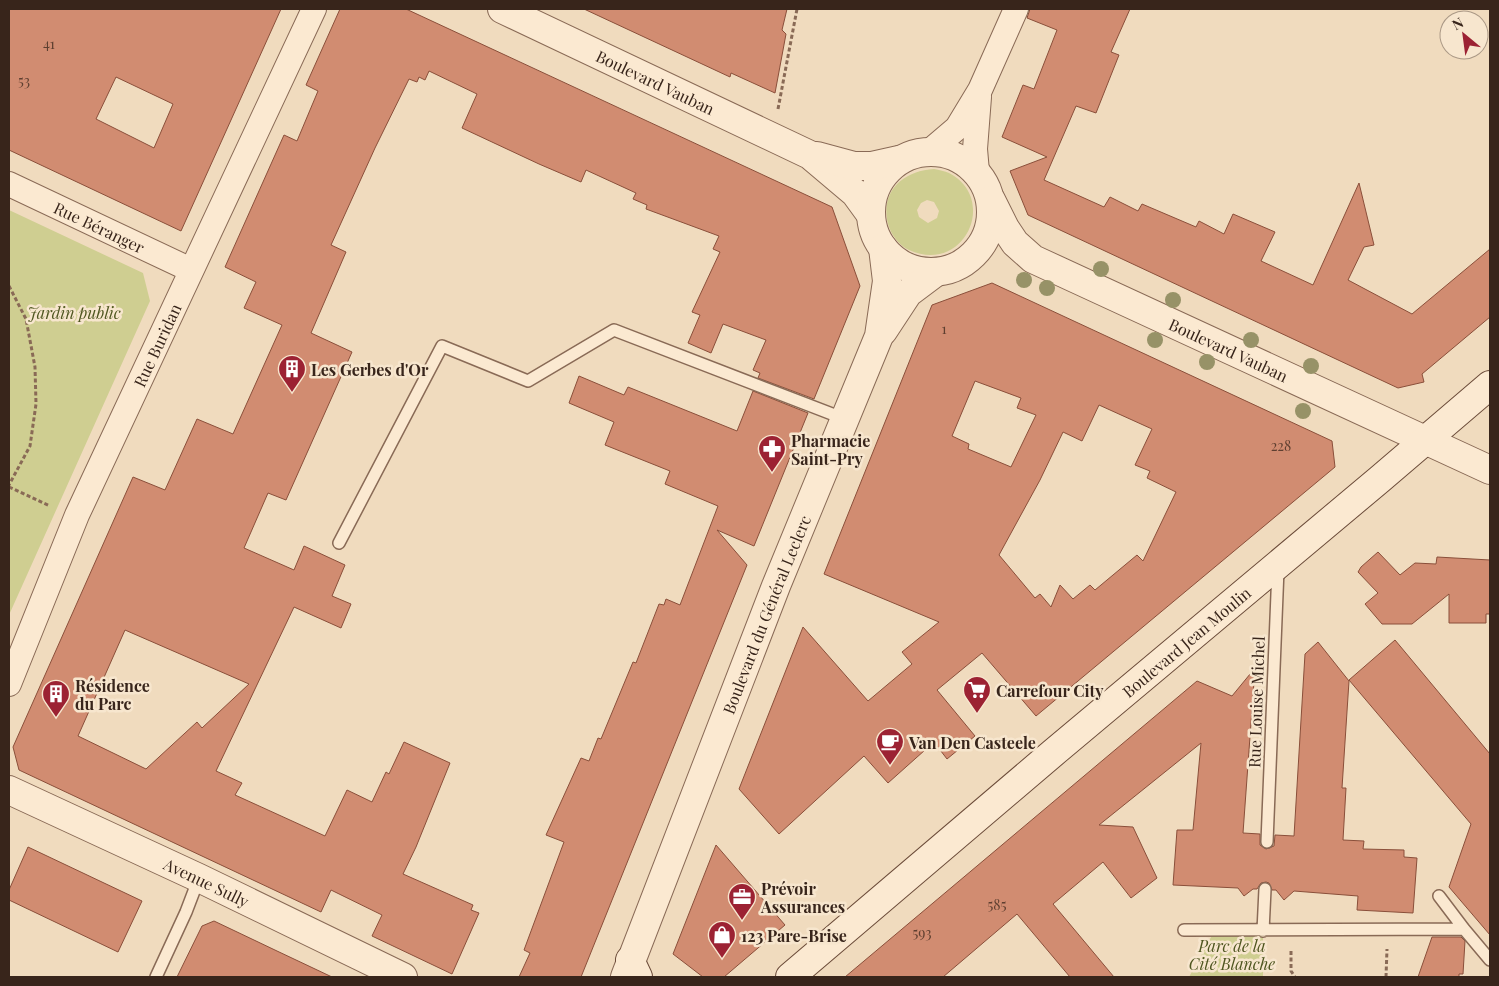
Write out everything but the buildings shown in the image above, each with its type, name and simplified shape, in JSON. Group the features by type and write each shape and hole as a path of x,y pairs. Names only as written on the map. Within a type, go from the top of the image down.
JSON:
{"street":[{"name":"Rue Buridan","path":"9,684 77,515 314,9"},
{"name":"Boulevard Vauban","path":"502,9 810,154 854,166 872,166 899,160"},
{"path":"930,151 957,128 980,90 1016,9"},
{"path":"978,172 975,149 980,90"},
{"path":"930,151 944,152 956,156 978,172 986,185 991,200 992,215 989,230 982,244 972,256 955,267 936,272 916,270 897,262 883,248 875,233 871,215 872,199 878,184 887,171 899,160 914,154 930,151"},
{"name":"Boulevard Vauban","path":"810,154 855,193 871,215"},
{"name":"Rue Béranger","path":"9,184 191,270"},
{"name":"Boulevard Vauban","path":"991,200 1015,243 1033,259 1490,470"},
{"name":"Boulevard du Général Leclerc","path":"631,972 776,586 879,336 887,281 883,248"},
{"name":"Boulevard Vauban","path":"972,256 1001,255 1033,259"},
{"path":"879,336 908,293 936,272"},
{"name":"Boulevard Jean Moulin","path":"790,977 1052,753 1490,385"},
{"name":"Avenue Sully","path":"9,790 199,878 402,977"}],"lane":[{"path":"339,543 442,346 528,380 614,330 845,419"},
{"name":"Rue Louise Michel","path":"1267,842 1278,564"},
{"path":"156,977 186,912 199,878"},
{"path":"1263,931 1265,890"},
{"path":"1439,896 1490,960"},
{"path":"1184,930 1464,929"}],"path":[{"path":"773,136 797,9"},
{"path":"9,286 26,319 36,367 36,404 30,446 9,486 57,510 77,515"},
{"path":"1386,977 1387,930"},
{"path":"1290,931 1291,971 1295,977"}],"green space":[{"path":"934,169 949,173 964,185 972,200 973,215 968,231 959,243 945,252 929,255 909,250 896,240 888,224 886,212 887,202 896,185 913,174","holes":["927,200 934,202 939,211 937,218 928,223 919,217 917,210 921,203"]},
{"name":"Jardin public","path":"9,210 143,273 150,301 9,615"},
{"name":"Parc de la Cité Blanche","path":"1215,930 1263,931 1263,977 1189,977"}],"place":[{"name":"Les Gerbes d'Or","path":"292,393"},
{"name":"Pharmacie Saint-Pry","path":"772,473"},
{"name":"Carrefour City","path":"977,714"},
{"name":"Résidence du Parc","path":"56,718"},
{"name":"Van Den Casteele","path":"890,766"},
{"name":"Prévoir Assurances","path":"742,921"},
{"name":"123 Pare-Brise","path":"722,959"}]}
